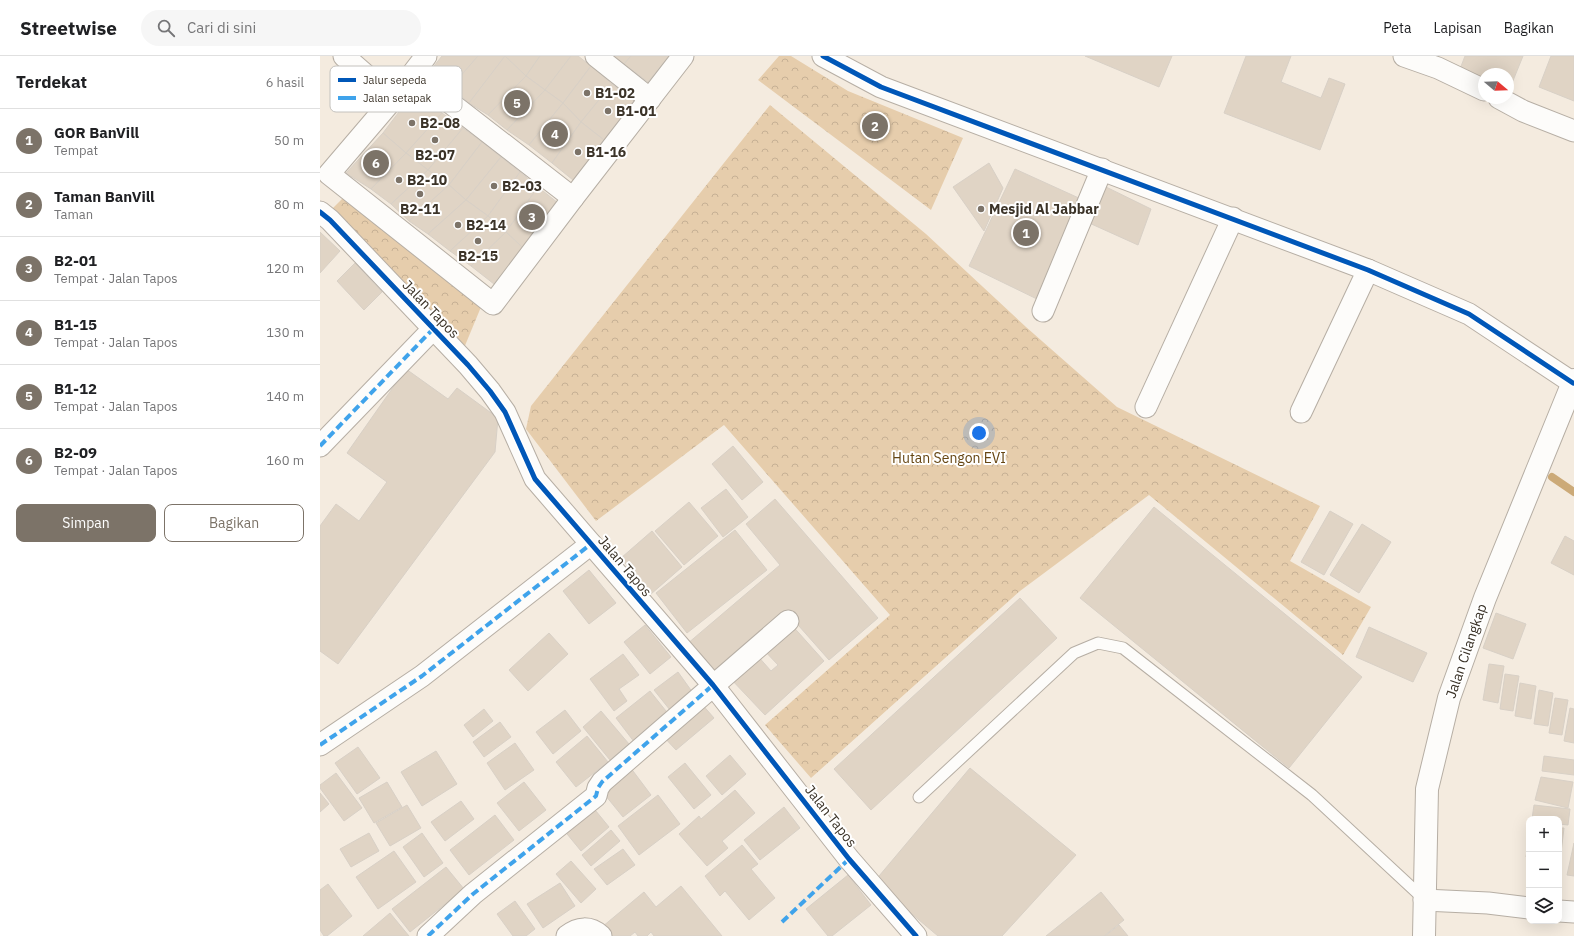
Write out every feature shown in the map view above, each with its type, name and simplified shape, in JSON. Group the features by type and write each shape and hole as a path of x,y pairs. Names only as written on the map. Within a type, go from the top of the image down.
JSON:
{"street":[{"path":"344,56 355,66"},
{"path":"419,66 426,56"},
{"path":"596,56 650,99"},
{"path":"382,112 324,178 493,304 683,56"},
{"path":"823,56 881,87 1368,270 1469,314 1573,382"},
{"path":"1404,56 1438,68 1478,87"},
{"path":"1510,104 1523,111 1574,131"},
{"path":"462,112 573,198"},
{"path":"1043,311 1102,169"},
{"name":"Jalan Tapos","path":"320,212 330,220 468,365 490,391 505,412 534,479 713,685 849,859 916,936"},
{"path":"1146,407 1233,218"},
{"path":"1301,412 1368,270"},
{"path":"320,446 433,329"},
{"name":"Jalan Cilangkap","path":"1424,936 1427,789 1450,698 1485,598 1573,382"},
{"path":"320,745 422,676 591,544"},
{"path":"428,936 473,894 596,796 598,788 602,782 788,621"},
{"path":"1424,900 1488,903 1526,908"},
{"path":"1562,911 1574,912"},
{"path":"567,936 573,931 584,928 595,930 601,936"}],"lane":[{"path":"919,797 1074,653 1098,643 1123,648 1312,795 1424,900"}],"green space":[{"path":"779,56 791,56 848,91 963,138 931,210 758,80"},
{"name":"Hutan Sengon EVI","path":"770,105 926,234 1026,327 1117,407 1320,506 1290,561 1371,607 1343,655 1149,495 1020,591 811,778 765,725 890,615 724,425 596,521 526,429 531,406"},
{"path":"346,195 481,307 464,348 330,211"}],"building":[{"path":"442,56 478,56 462,74 462,66 434,66"},
{"path":"478,56 505,56 469,103 462,97 462,74"},
{"path":"505,56 540,56 526,76"},
{"path":"505,56 526,76 488,115 469,103"},
{"path":"540,56 571,56 545,90 526,76"},
{"path":"571,56 578,56 591,66 563,103 545,90"},
{"path":"612,56 631,56 624,64"},
{"path":"631,56 669,56 648,82 624,64"},
{"path":"1085,56 1172,56 1159,87"},
{"path":"1246,56 1291,56 1281,82 1321,98 1329,78 1345,84 1320,150 1224,113"},
{"path":"1465,56 1523,56 1514,78 1514,68 1478,68 1478,76 1460,69"},
{"path":"1551,56 1574,56 1574,101 1539,87"},
{"name":"B1-02","path":"591,66 612,84 581,122 563,103"},
{"path":"526,76 545,90 507,130 488,115"},
{"name":"B1-01","path":"612,84 634,101 604,140 581,122"},
{"path":"545,90 563,103 529,145 507,130"},
{"path":"563,103 581,122 552,163 529,145"},
{"name":"B2-08","path":"399,112 442,113 406,153 383,133"},
{"name":"B2-07","path":"442,113 463,128 428,170 406,153"},
{"name":"B1-16","path":"581,122 604,140 573,180 552,163"},
{"path":"463,128 482,142 449,185 428,170"},
{"path":"383,133 406,153 371,189 346,173"},
{"path":"482,142 501,157 466,200 449,185"},
{"name":"B2-10","path":"406,153 428,170 391,204 371,189"},
{"name":"B2-03","path":"501,157 520,172 488,216 466,200"},
{"name":"Mesjid Al Jabbar","path":"989,163 1003,188 984,231 953,187"},
{"path":"1015,169 1081,199 1039,300 969,266"},
{"name":"B2-11","path":"428,170 449,185 409,221 391,204"},
{"path":"520,172 538,187 506,232 488,216"},
{"path":"449,185 466,200 428,234 409,221"},
{"path":"1104,186 1151,209 1138,245 1087,222"},
{"path":"538,187 558,203 523,248 506,232"},
{"name":"B2-14","path":"466,200 488,216 450,251 428,234"},
{"name":"B2-15","path":"488,216 506,232 471,266 450,251"},
{"path":"320,232 340,251 320,273"},
{"path":"506,232 523,248 494,284 471,266"},
{"path":"355,263 382,292 364,310 337,281"},
{"path":"406,369 448,399 457,388 498,418 495,452 338,664 320,651 320,526 336,504 359,521 387,482 347,453"},
{"path":"733,446 763,482 742,500 712,464"},
{"path":"726,489 748,517 723,537 701,508"},
{"path":"775,499 878,618 829,660 791,617 717,680 687,644 780,565 746,524"},
{"path":"689,502 718,536 684,565 655,531"},
{"path":"1154,507 1362,677 1289,768 1080,598"},
{"path":"1330,511 1353,524 1324,575 1301,562"},
{"path":"1362,524 1391,542 1359,593 1330,575"},
{"path":"735,530 767,570 687,633 656,593"},
{"path":"652,531 682,567 651,594 621,558"},
{"path":"1565,536 1574,541 1574,575 1551,563"},
{"path":"589,570 616,603 589,624 563,591"},
{"path":"1020,598 1057,638 871,810 834,769"},
{"path":"1496,613 1526,624 1513,659 1483,648"},
{"path":"789,622 824,661 765,715 730,678 756,654 771,671 778,665 761,647"},
{"path":"645,625 671,657 650,674 624,642"},
{"path":"1369,627 1427,653 1413,682 1356,657"},
{"path":"549,633 568,654 528,691 509,670"},
{"path":"623,654 639,675 619,689 627,701 614,711 590,679"},
{"path":"1489,664 1504,666 1498,703 1483,700"},
{"path":"678,672 693,693 670,710 654,690"},
{"path":"1505,674 1519,676 1513,711 1500,709"},
{"path":"1520,683 1536,686 1531,719 1515,716"},
{"path":"1539,690 1553,693 1548,726 1534,724"},
{"path":"650,691 670,716 635,743 616,718"},
{"path":"1555,698 1568,700 1562,735 1549,733"},
{"path":"700,702 714,718 676,750 662,735"},
{"path":"1570,708 1574,709 1574,743 1564,741"},
{"path":"484,709 493,721 473,737 464,725"},
{"path":"565,710 581,731 553,754 536,732"},
{"path":"601,711 629,744 610,760 583,727"},
{"path":"500,722 511,737 484,757 473,742"},
{"path":"587,736 608,762 576,787 556,762"},
{"path":"515,743 534,770 505,790 487,763"},
{"path":"358,747 380,778 357,794 335,763"},
{"path":"436,751 457,784 422,806 401,772"},
{"path":"730,755 746,774 722,795 706,776"},
{"path":"1544,756 1574,760 1574,775 1542,771"},
{"path":"685,763 711,795 694,809 668,777"},
{"path":"630,767 651,795 623,817 601,790"},
{"path":"970,768 1076,855 1002,936 938,936 874,882"},
{"path":"336,773 362,808 344,821 320,788 320,785"},
{"path":"1541,777 1573,782 1568,808 1535,800"},
{"path":"387,782 402,807 374,823 359,798"},
{"path":"524,782 546,810 519,831 497,803"},
{"path":"735,790 755,813 722,841 728,848 707,866 679,834 699,816 701,819"},
{"path":"320,793 329,804 320,812"},
{"path":"658,795 680,824 639,855 618,826"},
{"path":"461,801 474,819 445,841 431,822"},
{"path":"407,805 421,828 390,846 376,823"},
{"path":"591,805 609,827 581,851 563,829"},
{"path":"1534,805 1570,809 1568,825 1562,824 1562,816 1532,816"},
{"path":"784,807 800,828 760,860 744,840"},
{"path":"495,815 514,840 469,875 450,850"},
{"path":"1562,828 1564,828 1562,844"},
{"path":"611,830 620,841 591,866 582,855"},
{"path":"369,833 379,851 351,867 340,849"},
{"path":"422,833 443,863 424,877 403,847"},
{"path":"1574,843 1574,876 1567,875"},
{"path":"742,845 758,864 751,869 775,898 749,920 725,891 720,896 705,876"},
{"path":"623,849 635,865 607,885 594,869"},
{"path":"394,851 416,882 378,909 356,877"},
{"path":"571,861 596,889 581,903 556,874"},
{"path":"446,867 464,889 410,932 392,909"},
{"path":"848,875 871,905 832,936 828,936 806,909"},
{"path":"560,883 575,906 543,928 527,904"},
{"path":"328,884 352,916 327,936 324,936 320,930 320,890"},
{"path":"681,886 722,936 654,936 651,932 647,936 638,936 635,932 630,936 609,936 602,927 644,892 656,907"},
{"path":"1101,892 1124,920 1104,936 1046,936"},
{"path":"515,901 535,929 526,936 513,936 497,914"},
{"path":"390,913 409,936 363,936"},
{"path":"1119,925 1128,936 1105,936"}],"waterway":[{"path":"1552,477 1574,492"}],"marked path":[{"path":"320,446 433,329"},
{"path":"320,745 422,676 591,544"},
{"path":"428,936 473,894 596,796 598,788 602,782 713,685"},
{"path":"782,922 849,859"}],"cycle path":[{"path":"823,56 881,87 1368,270 1469,314 1573,383"},
{"path":"320,212 330,220 468,365 490,391 505,412 535,479 713,685 849,859 916,936"}],"place":[{"name":"B1-02","path":"587,93"},
{"name":"B1-12","path":"517,103"},
{"name":"B1-01","path":"608,111"},
{"name":"B2-08","path":"412,123"},
{"name":"Taman BanVill","path":"875,126"},
{"name":"B1-15","path":"555,134"},
{"name":"B2-07","path":"435,140"},
{"name":"B1-16","path":"578,152"},
{"name":"B2-09","path":"376,163"},
{"name":"B2-10","path":"399,180"},
{"name":"B2-03","path":"494,186"},
{"name":"B2-11","path":"420,194"},
{"name":"Mesjid Al Jabbar","path":"981,209"},
{"name":"B2-01","path":"532,217"},
{"name":"B2-14","path":"458,225"},
{"name":"GOR BanVill","path":"1026,233"},
{"name":"B2-15","path":"478,241"}]}
